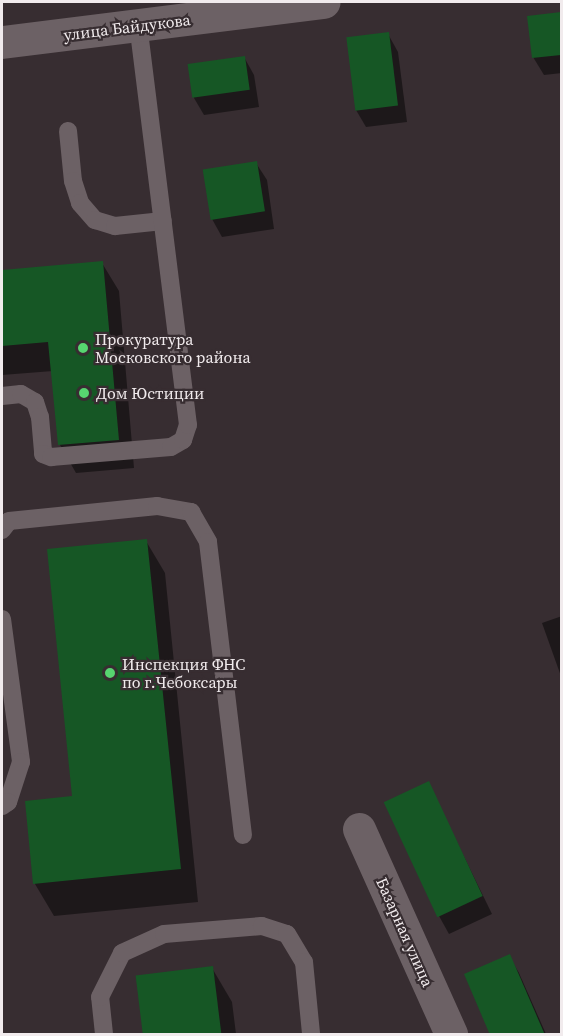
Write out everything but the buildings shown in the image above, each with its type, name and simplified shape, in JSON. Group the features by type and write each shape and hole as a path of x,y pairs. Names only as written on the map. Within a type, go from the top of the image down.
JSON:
{"street":[{"name":"улица Байдукова","path":"2,42 136,14 324,2"},
{"name":"Базарная улица","path":"359,829 451,1035"}],"lane":[{"path":"2,396 21,394 34,402 40,417 43,454 51,457 171,447 183,440 188,425 136,14"},
{"path":"68,131 73,182 80,204 95,220 115,226 163,221"},
{"path":"2,530 9,521 157,506 191,512 208,542 243,835"},
{"path":"2,619 21,762 8,802 2,806"},
{"path":"104,1035 100,997 122,953 164,934 262,926 287,934 303,962 311,1035"}],"place":[{"name":"Прокуратура Московского района","path":"83,348"},
{"name":"Дом Юстиции","path":"84,393"},
{"name":"Инспекция ФНС по г.Чебоксары","path":"110,673"}]}
